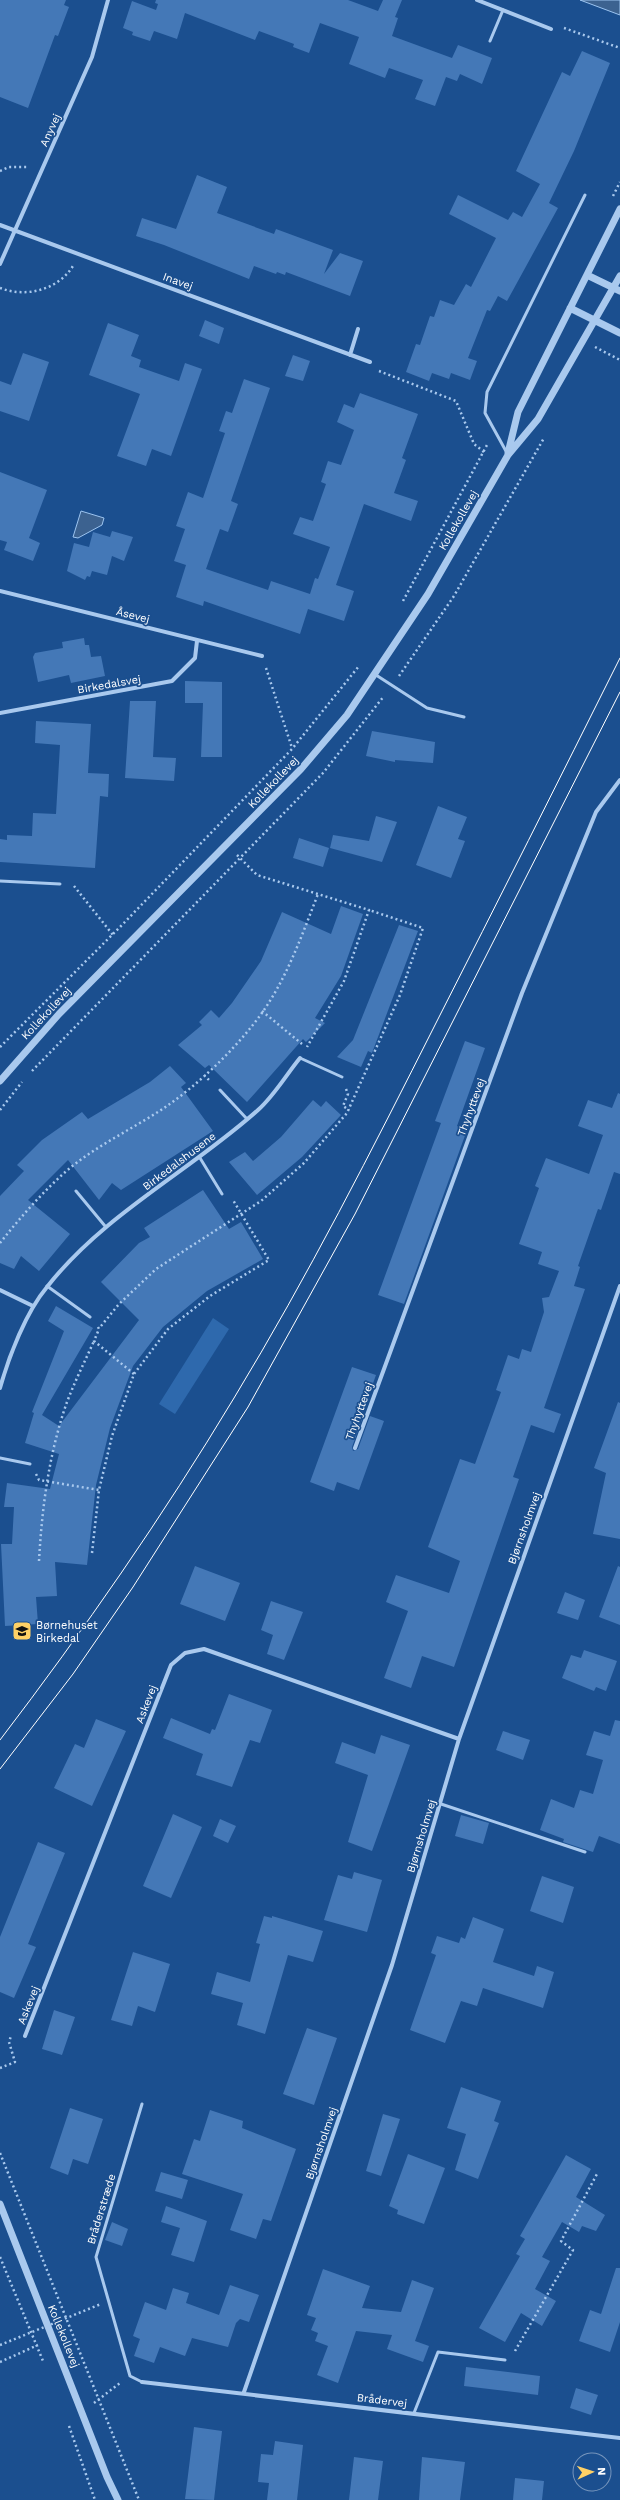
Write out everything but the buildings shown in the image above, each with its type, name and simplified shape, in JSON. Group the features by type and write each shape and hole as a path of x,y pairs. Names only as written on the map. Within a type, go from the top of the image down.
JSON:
{"street":[{"name":"Anyvej","path":"0,264 92,58 108,0"},
{"path":"477,0 551,28"},
{"name":"Kollekollevej","path":"508,455 518,412 620,209"},
{"name":"Inavej","path":"0,225 370,362"},
{"path":"587,275 617,290"},
{"name":"Kollekollevej","path":"0,1081 59,1014 302,769 347,715 376,675 428,594 508,455 538,419 594,320 617,290 620,276"},
{"path":"570,308 620,333"},
{"path":"350,355 358,329"},
{"name":"Åsevej","path":"0,591 262,656"},
{"name":"Birkedalsvej","path":"0,713 172,681 196,658 197,641"},
{"name":"Thyhyttevej","path":"355,1448 522,993 596,812 620,780"},
{"name":"Birkedalshusene","path":"0,1388 33,1306 47,1286 105,1226 200,1158 259,1109 300,1058"},
{"name":"Bjørnsholmvej","path":"244,2392 392,1965 441,1804 459,1739 620,1286"},
{"path":"0,1290 33,1306"},
{"name":"Askevej","path":"25,2036 172,1665 185,1653 204,1649 459,1739"},
{"name":"Kollekollevej","path":"0,2204 107,2477 118,2500"},
{"name":"Brådervej","path":"142,2382 244,2392 620,2438"},
{"name":"Kollekollevej","path":"107,2477 112,2500"}],"lane":[{"path":"490,41 503,10"},
{"path":"508,455 485,413 487,392 585,195"},
{"path":"376,675 427,708 464,717"},
{"path":"0,880 60,884"},
{"path":"300,1058 342,1077"},
{"path":"220,1090 247,1119"},
{"path":"200,1158 222,1194"},
{"path":"76,1192 105,1226"},
{"path":"47,1286 90,1317"},
{"path":"0,1458 30,1464"},
{"path":"441,1804 585,1852"},
{"name":"Bråderstræde","path":"142,2104 96,2256 112,2310 124,2363 130,2376 142,2382"},
{"path":"414,2413 438,2352 505,2360"}],"path":[{"path":"551,28 568,28 620,48"},
{"path":"0,170 26,166 43,170"},
{"path":"610,201 620,182"},
{"path":"0,288 10,292 32,293 52,286 69,273 81,255"},
{"path":"597,348 620,360"},
{"path":"370,362 380,371 456,401 474,444 484,452"},
{"path":"400,608 447,516 495,430"},
{"path":"262,656 292,749"},
{"path":"0,1047 113,934 292,749 362,663"},
{"path":"39,1561 42,1514 52,1456 67,1402 99,1328 119,1304 156,1269 261,1201 304,1163 349,1110 400,995 423,928 258,875 212,831"},
{"path":"60,884 72,884 113,934"},
{"path":"0,1243 22,1215 64,1173 110,1140 165,1107 214,1067 253,1025 288,970 318,894"},
{"path":"300,1058 344,981 369,910"},
{"path":"262,1011 307,1048"},
{"path":"342,1077 348,1094 343,1106 349,1110"},
{"path":"92,1553 99,1490 112,1436 134,1374 168,1329 210,1296 269,1260 236,1202 222,1194"},
{"path":"90,1317 99,1328"},
{"path":"94,1340 134,1374"},
{"path":"30,1464 39,1480 99,1490"},
{"path":"0,2068 15,2062"},
{"path":"0,2152 139,2500"},
{"path":"505,2360 510,2361 573,2250 561,2241 597,2174"},
{"path":"0,2257 45,2365"},
{"path":"0,2345 101,2304"},
{"path":"0,2362 27,2350"},
{"path":"98,2400 122,2381"},
{"path":"66,2419 94,2500"}],"shaded area":[{"path":"580,0 620,0 620,15"},
{"path":"81,511 104,518 102,525 78,538 73,537"},
{"path":"213,1318 229,1329 175,1414 159,1404"}],"tram line":[{"path":"0,1740 62,1657 151,1529 207,1442 288,1306 363,1165 620,658"},
{"path":"0,1769 73,1674 133,1587 248,1407 355,1214 620,692"}],"place":[{"name":"Børnehuset Birkedal","path":"22,1631"}]}
